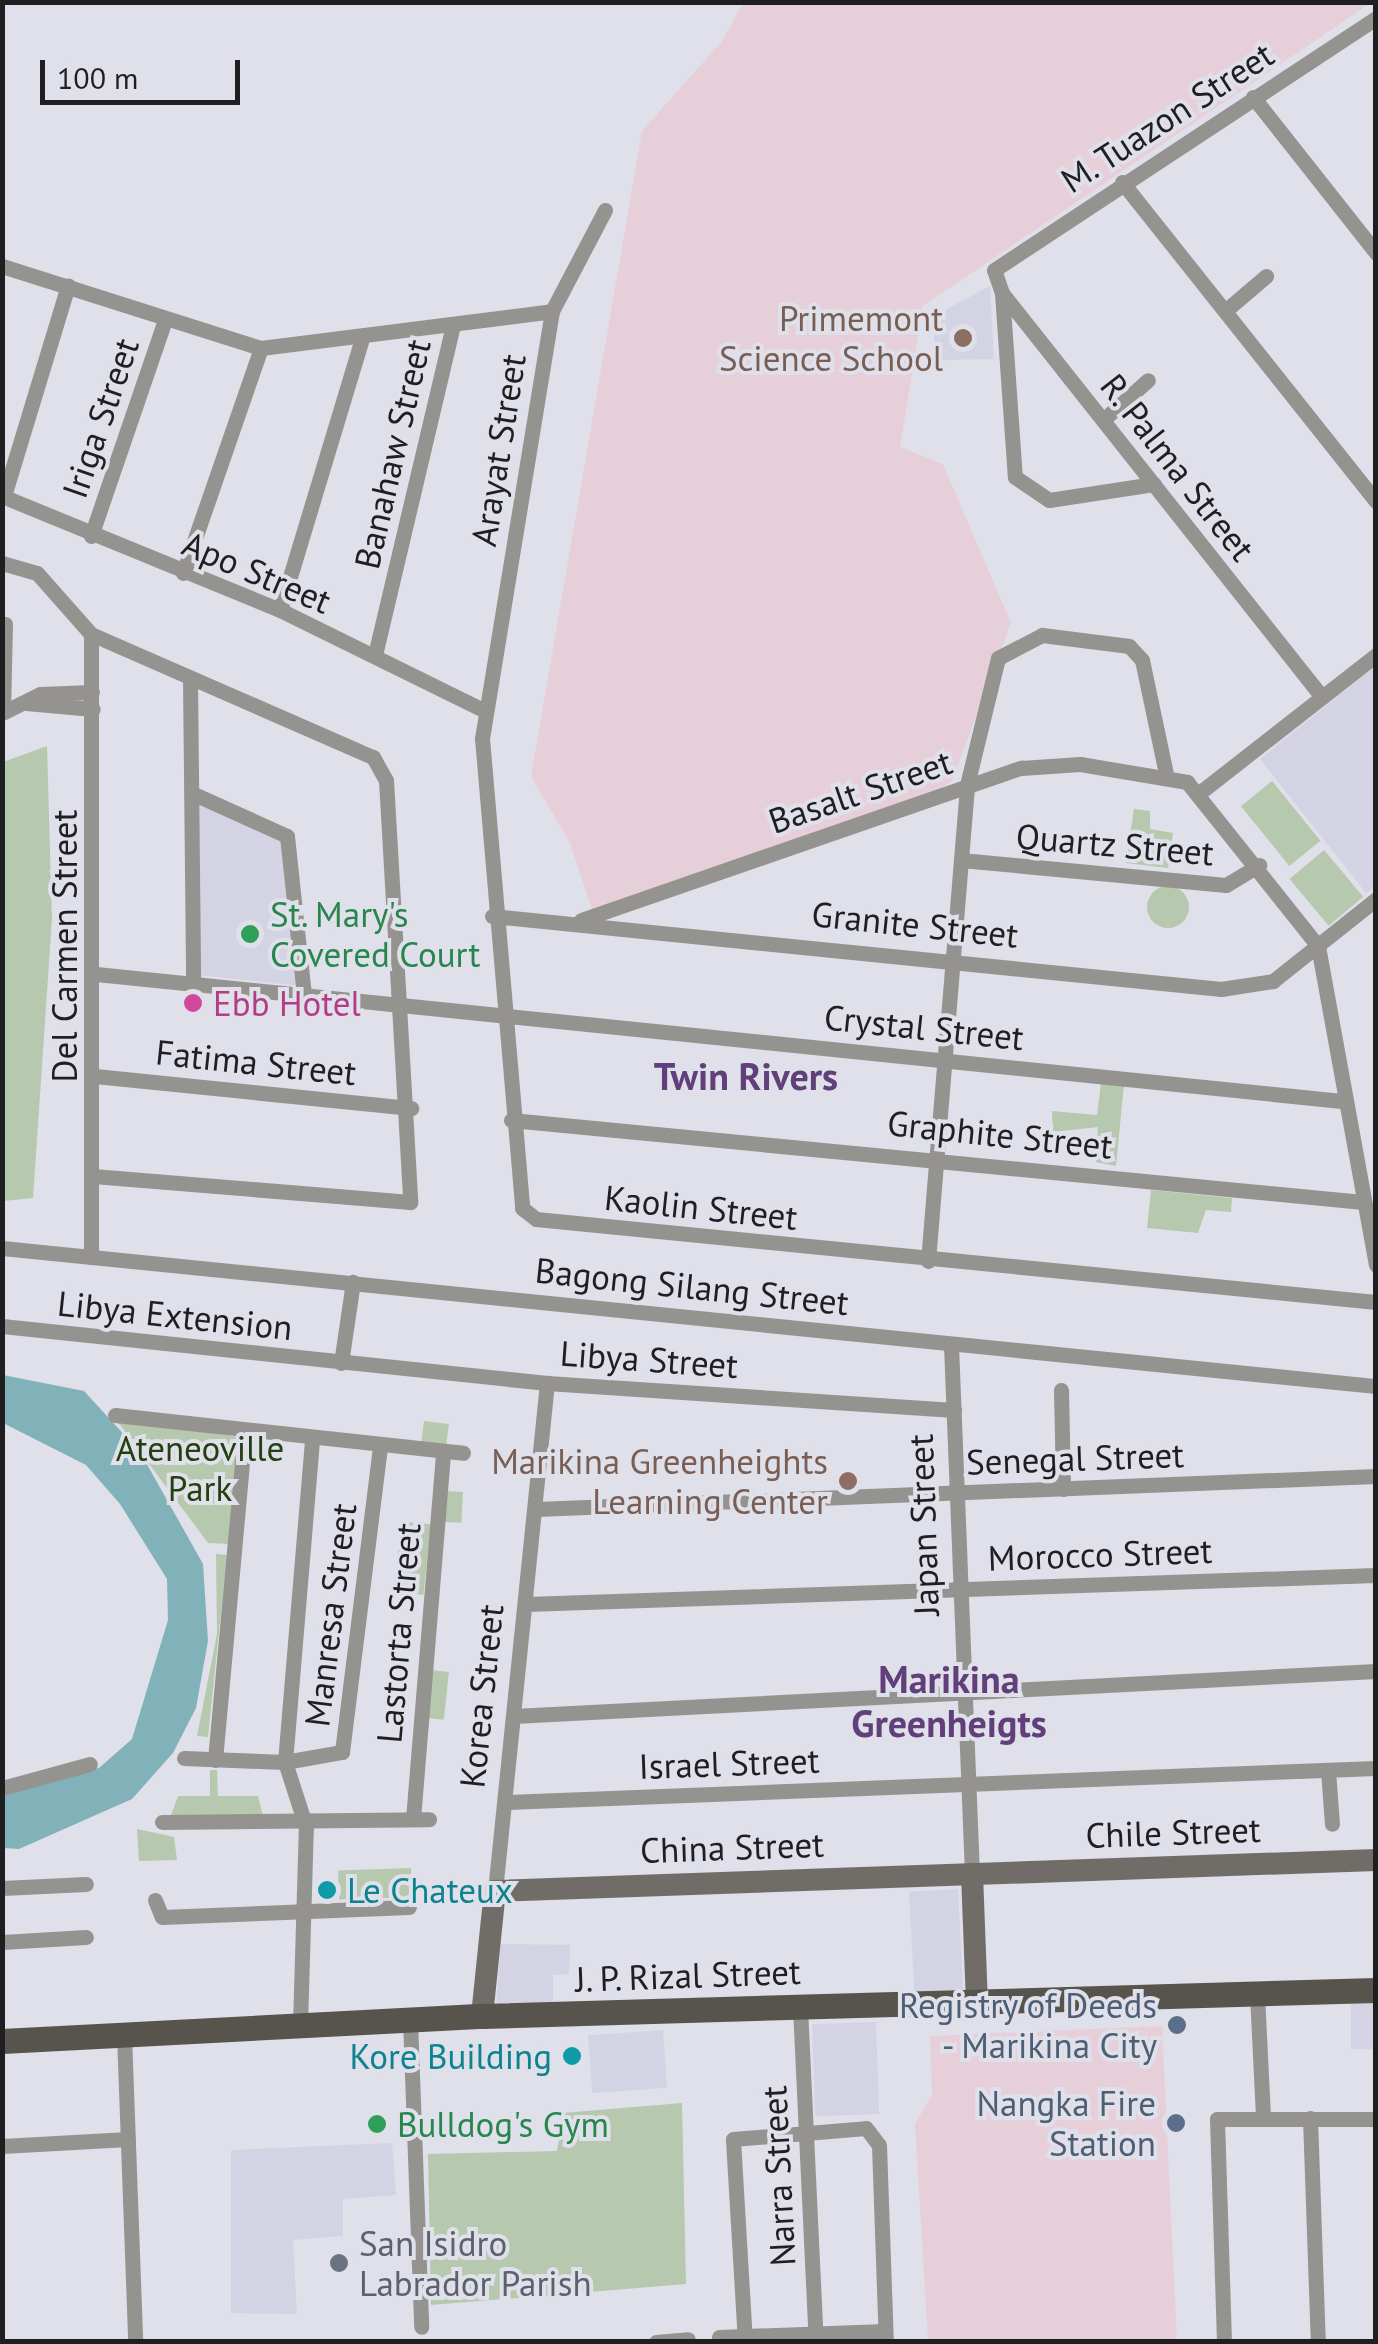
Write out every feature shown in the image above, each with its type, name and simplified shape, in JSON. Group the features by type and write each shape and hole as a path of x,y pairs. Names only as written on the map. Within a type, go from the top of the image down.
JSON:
{"main road":[{"name":"J. P. Rizal Street","path":"2,2041 482,2016 1376,1990"}],"street":[{"name":"M. Tuazon Street","path":"994,270 1376,18"},
{"path":"1253,96 1376,253"},
{"path":"1122,182 1376,501"},
{"name":"Arayat Street","path":"485,711 552,310 605,210"},
{"path":"2,266 261,348 361,341 552,310"},
{"name":"R. Palma Street","path":"994,270 1002,293 1322,697"},
{"path":"1225,311 1266,276"},
{"path":"3,496 68,286"},
{"path":"1002,293 1015,477 1048,500 1154,484"},
{"name":"Iriga Street","path":"91,536 166,320"},
{"name":"Banahaw Street","path":"375,656 453,324"},
{"path":"280,610 361,341"},
{"path":"183,573 261,348"},
{"path":"1103,420 1148,380"},
{"name":"Apo Street","path":"3,496 91,536 280,610 485,711"},
{"path":"2,563 37,573 90,634 381,766 411,1108 410,1202 96,1176"},
{"path":"5,624 3,712 26,703 92,692"},
{"name":"Del Carmen Street","path":"90,634 96,974 96,1176 90,1256"},
{"path":"928,1261 967,785 998,658 1042,635 1130,646 1142,660 1166,774 1198,794 1259,864 1318,946 1342,1101 1376,1265"},
{"path":"1198,794 1376,655"},
{"path":"190,680 193,984"},
{"path":"26,703 93,709"},
{"name":"Kaolin Street","path":"485,711 492,916 518,1201 536,1219 928,1261 1376,1302"},
{"name":"Basalt Street","path":"581,920 967,785 1080,764 1166,774"},
{"path":"194,794 288,836 304,996"},
{"name":"Quartz Street","path":"961,860 1210,884 1259,864"},
{"name":"Granite Street","path":"492,916 581,920 1221,989 1273,981 1376,899"},
{"name":"Crystal Street","path":"96,974 1342,1101"},
{"name":"Fatima Street","path":"95,1076 411,1108"},
{"name":"Graphite Street","path":"511,1120 936,1157 1363,1202"},
{"name":"Bagong Silang Street","path":"2,1248 1376,1386"},
{"path":"340,1363 353,1282"},
{"name":"Libya Extension","path":"2,1326 340,1363"},
{"name":"Japan Street","path":"952,1346 977,2002"},
{"name":"Libya Street","path":"340,1363 547,1383 954,1410"},
{"name":"Korea Street","path":"482,2016 547,1383"},
{"path":"1061,1390 1063,1489"},
{"path":"115,1415 462,1453"},
{"path":"214,1760 245,1430"},
{"path":"300,2026 298,1915 306,1827 285,1762 312,1438"},
{"name":"Manresa Street","path":"184,1758 285,1762 326,1758 350,1740 380,1446"},
{"name":"Lastorta Street","path":"306,1827 421,1819 442,1452"},
{"name":"Senegal Street","path":"536,1509 1376,1476"},
{"name":"Morocco Street","path":"526,1604 1376,1575"},
{"path":"514,1716 1376,1672"},
{"path":"2,1788 90,1764"},
{"name":"Israel Street","path":"505,1802 1376,1768"},
{"path":"1328,1770 1332,1824"},
{"path":"162,1822 306,1827"},
{"name":"Chile Street","path":"972,1874 1376,1860"},
{"name":"China Street","path":"495,1891 972,1874"},
{"path":"2,1888 86,1884"},
{"path":"154,1900 162,1918 298,1915 410,1907"},
{"path":"2,1942 86,1938"},
{"path":"1257,1994 1263,2116"},
{"name":"Narra Street","path":"800,2007 816,2338"},
{"path":"410,2020 423,2334"},
{"path":"124,2034 135,2342"},
{"path":"1310,2118 1318,2342"},
{"path":"1224,2342 1217,2119 1376,2119"},
{"path":"718,2338 745,2339 886,2336 874,2134 736,2136 745,2339"},
{"path":"2,2146 128,2140"},
{"path":"656,2342 688,2339"}],"shaded area":[{"path":"743,3 1371,3 923,306 900,447 943,464 1011,623 952,781 921,802 593,912 570,843 531,776 642,131 722,41"},
{"name":"Primemont Science School","path":"990,286 994,359 936,360 932,317"},
{"path":"1375,666 1376,886 1366,893 1260,759"},
{"path":"197,802 291,840 299,986 198,975"},
{"path":"958,1889 963,1990 914,1992 909,1892"},
{"path":"500,1944 570,1945 569,1974 553,1975 553,2010 496,2011"},
{"path":"1351,2003 1375,2003 1375,2049 1351,2049"},
{"path":"876,2022 879,2114 815,2116 812,2024"},
{"path":"1162,2026 1177,2341 928,2341 915,2124 932,2095 930,2036"},
{"path":"663,2030 667,2088 592,2093 588,2035"},
{"path":"392,2143 396,2195 343,2199 343,2236 293,2240 297,2314 231,2313 231,2150"}],"green space":[{"path":"47,746 52,919 33,1198 3,1201 3,762"},
{"path":"1272,781 1320,841 1289,866 1241,806"},
{"path":"1134,809 1150,811 1150,829 1173,833 1168,868 1126,863"},
{"path":"1324,850 1363,897 1329,926 1290,879"},
{"path":"1168,886 1183,892 1189,907 1183,922 1168,928 1153,922 1147,907 1153,892"},
{"path":"1101,1083 1124,1084 1116,1166 1096,1162 1098,1127 1053,1132 1052,1111 1097,1115"},
{"path":"1151,1190 1232,1198 1231,1212 1206,1210 1198,1233 1147,1228"},
{"name":"Ateneoville Park","path":"115,1418 239,1437 230,1544 208,1543"},
{"path":"424,1421 449,1424 446,1445 421,1442"},
{"path":"446,1491 463,1492 461,1523 444,1522"},
{"path":"401,1521 431,1524 423,1595 394,1592"},
{"path":"216,1554 227,1555 208,1737 197,1736 217,1634"},
{"path":"430,1670 449,1672 444,1720 425,1718"},
{"path":"210,1770 217,1770 218,1796 258,1796 264,1821 170,1818 178,1796 210,1796"},
{"path":"137,1829 174,1837 177,1860 139,1861"},
{"path":"411,1868 412,1897 339,1900 338,1871"},
{"path":"682,2103 686,2284 431,2305 428,2154 557,2151 563,2113"}],"water":[{"path":"3,1375 84,1391 140,1452 203,1564 208,1641 196,1708 173,1753 132,1799 19,1849 3,1848 3,1790 99,1768 132,1739 168,1620 167,1579 120,1504 86,1465 3,1423"}],"place":[{"name":"Primemont Science School","path":"963,338"},
{"name":"St. Mary's Covered Court","path":"250,934"},
{"name":"Ebb Hotel","path":"193,1003"},
{"name":"Marikina Greenheights Learning Center","path":"848,1481"},
{"name":"Le Chateux","path":"327,1890"},
{"name":"Registry of Deeds - Marikina City","path":"1177,2025"},
{"name":"Kore Building","path":"572,2056"},
{"name":"Nangka Fire Station","path":"1176,2123"},
{"name":"Bulldog's Gym","path":"377,2124"},
{"name":"San Isidro Labrador Parish","path":"339,2263"}],"district":[{"name":"Twin Rivers","path":"746,1076"},
{"name":"Marikina Greenheigts","path":"949,1701"}]}
